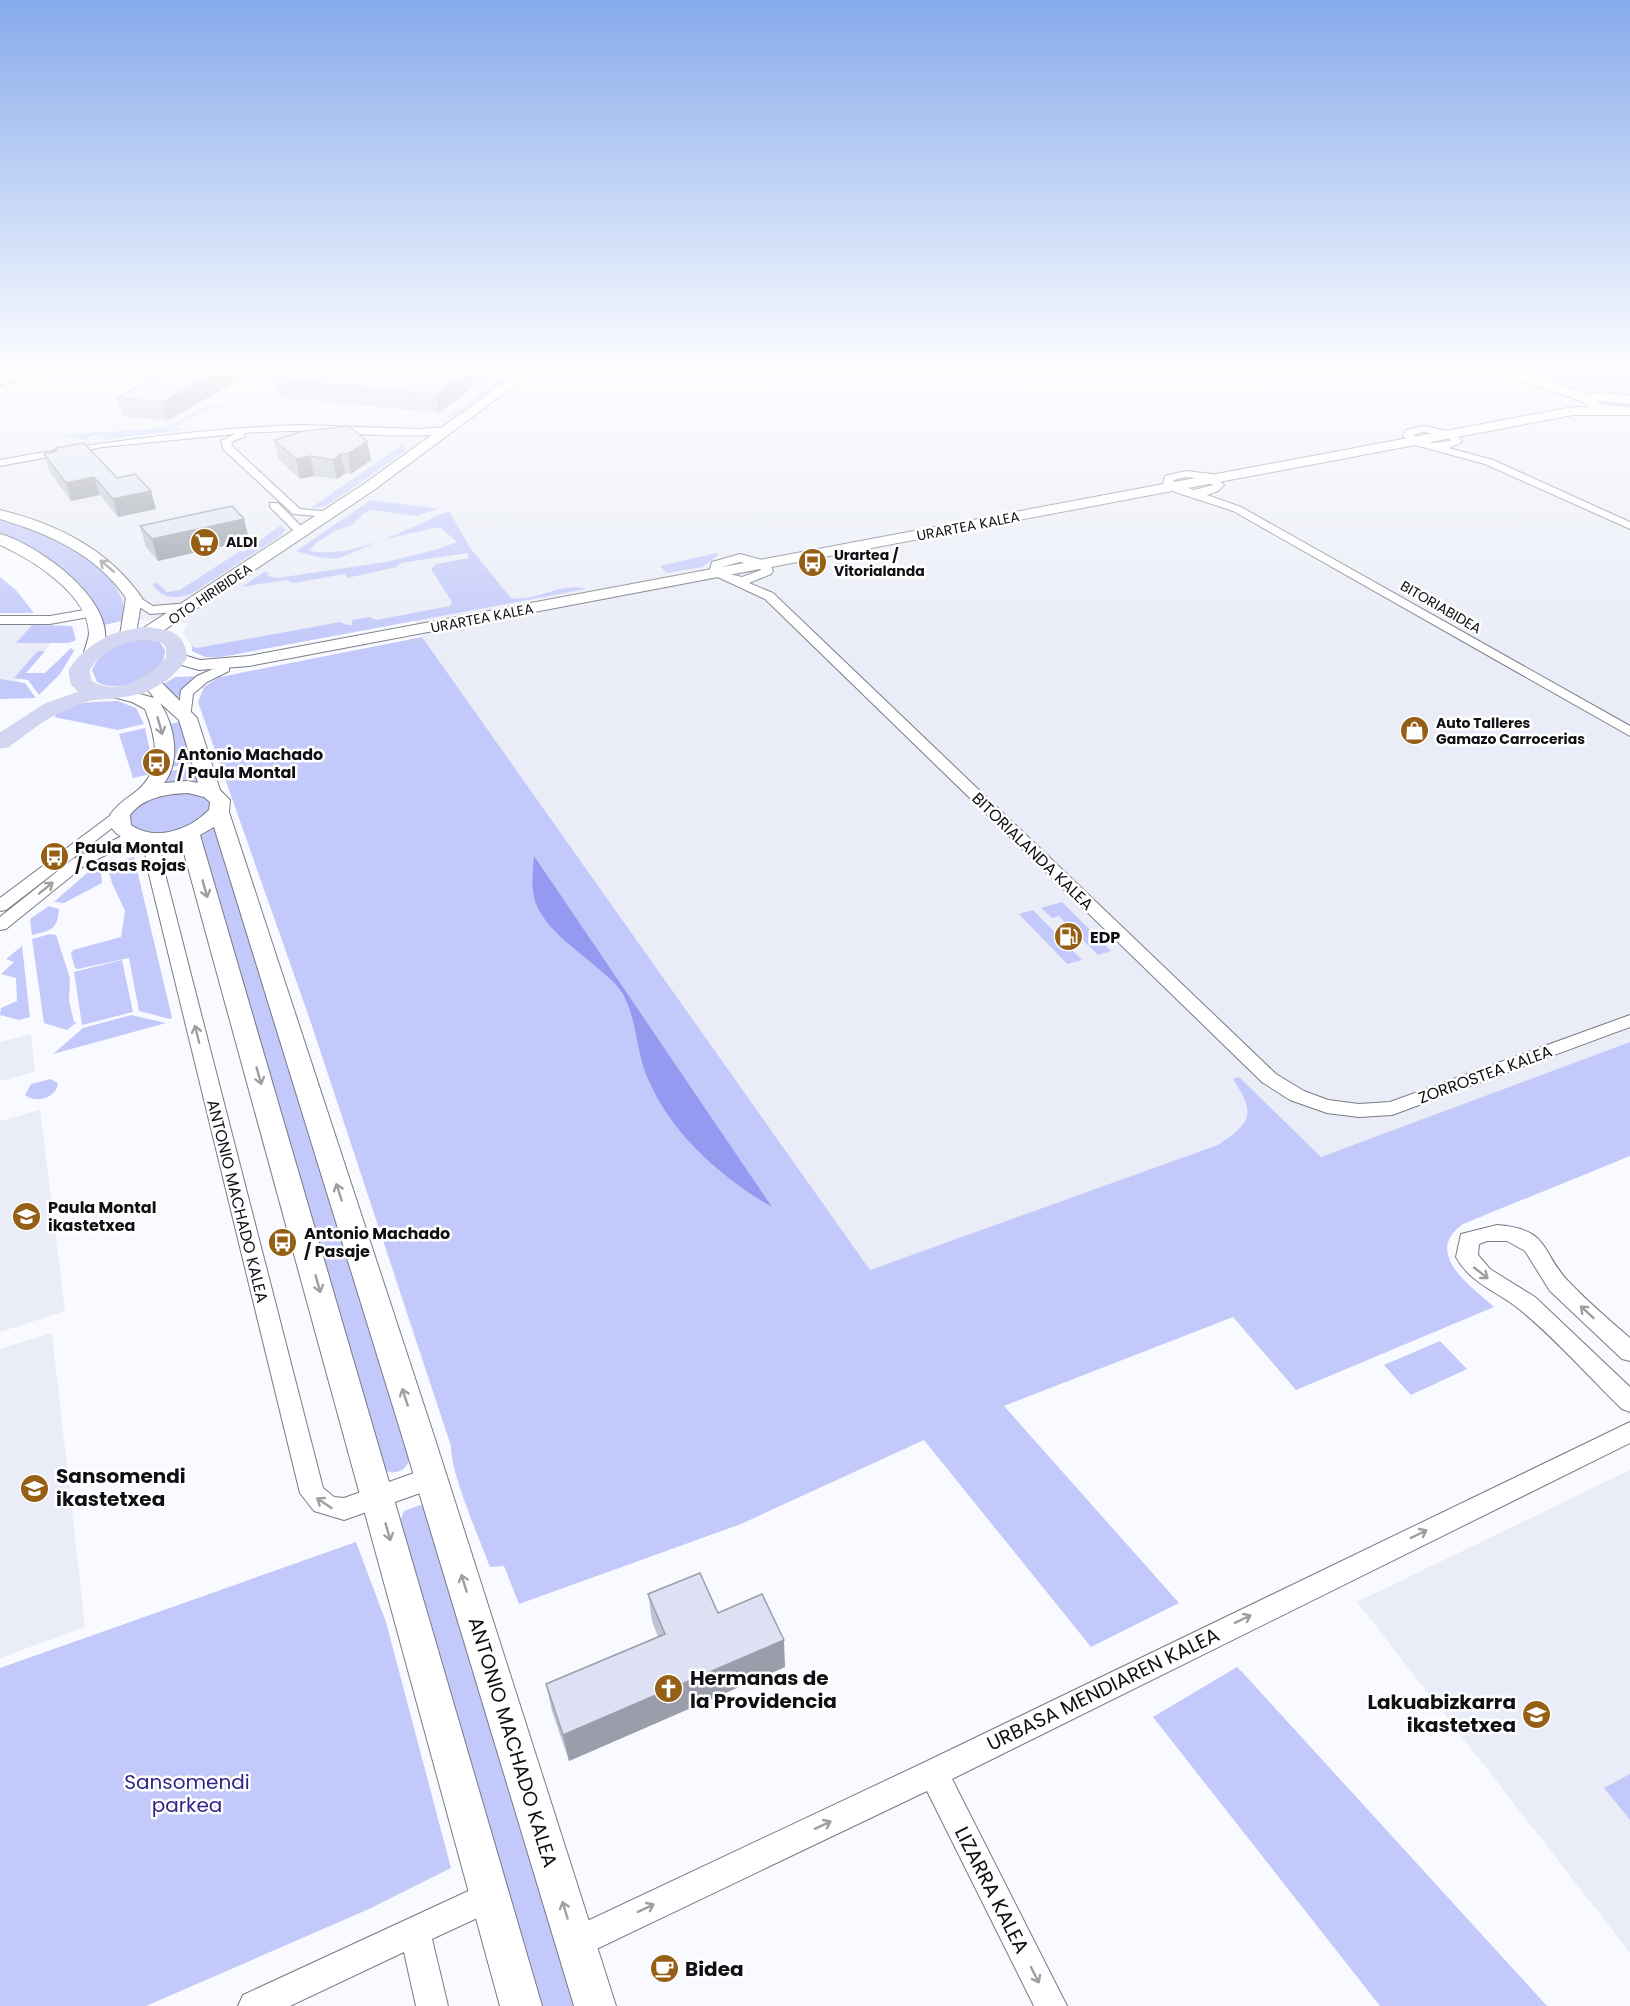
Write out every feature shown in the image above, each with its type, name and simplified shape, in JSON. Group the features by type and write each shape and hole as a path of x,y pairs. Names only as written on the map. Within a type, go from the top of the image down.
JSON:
{"main road":[{"path":"0,732 46,701 79,670 93,652 110,641 139,634 171,638 178,651 164,672 108,692 52,708 0,742"},
{"path":"79,670 81,684 108,692"}],"street":[{"path":"0,465 31,459"},
{"path":"0,465 39,459"},
{"path":"227,459 301,532"},
{"path":"240,459 301,513 328,514"},
{"name":"OTO HIRIBIDEA","path":"139,634 189,607 328,514 401,459"},
{"name":"OTO HIRIBIDEA","path":"171,638 173,629 184,619 417,459"},
{"name":"URARTEA KALEA","path":"164,672 224,668 249,661 722,576 1339,459"},
{"path":"1477,459 1489,462 1630,526"},
{"path":"1484,459 1489,462"},
{"name":"BITORIABIDEA","path":"1217,482 1227,499 1237,508"},
{"name":"BITORIABIDEA","path":"1179,489 1237,508 1630,732"},
{"path":"0,514 41,527 78,545 115,572 134,598 150,610 189,607"},
{"path":"0,539 50,566 73,586 90,613 96,630 96,644 93,652"},
{"path":"766,567 765,581 769,596"},
{"name":"BITORIALANDA KALEA","path":"722,576 769,596 1269,1078 1285,1091 1337,1109"},
{"path":"134,598 139,634"},
{"path":"0,620 50,620 90,613"},
{"name":"URARTEA KALEA","path":"164,672 199,664 249,661"},
{"path":"185,715 186,693 193,685 224,668"},
{"path":"164,672 160,695 185,715"},
{"path":"108,692 143,699 153,706 168,760 164,771 144,795"},
{"name":"ANTONIO MACHADO KALEA","path":"185,715 215,802 431,1478 595,2006"},
{"path":"0,906 120,815 129,804 144,795 173,787 194,787 215,802 202,826 175,835 133,836 79,862 0,925"},
{"path":"120,815 121,827 133,836"},
{"path":"175,835 379,1498 521,2006"},
{"name":"ANTONIO MACHADO KALEA","path":"175,835 153,848 154,862 307,1478 316,1498 330,1508 344,1509 431,1478"},
{"name":"ZORROSTEA KALEA","path":"1337,1109 1358,1111 1392,1108 1630,1021"},
{"path":"1630,1352 1559,1286 1540,1253 1527,1242 1496,1231 1482,1232 1469,1240 1467,1257 1474,1267 1527,1303 1630,1402"},
{"name":"URBASA MENDIAREN KALEA","path":"575,1942 933,1773 1630,1432"},
{"name":"LIZARRA KALEA","path":"933,1773 1052,2006"},
{"path":"254,2006 490,1896"},
{"path":"414,1930 432,2006"}],"shaded area":[{"path":"0,459 1630,459 1630,1042 1321,1158 1284,1122 870,1270 422,637 414,616 197,648 192,646 183,633 187,623 111,618 0,527"},
{"path":"0,625 67,625 2,699 0,699"},
{"path":"31,1034 35,1072 0,1081 0,1042"},
{"name":"Paula Montal ikastetxea","path":"40,1110 65,1311 0,1332 0,1121"},
{"name":"Sansomendi ikastetxea","path":"52,1333 85,1627 0,1658 0,1349"},
{"name":"Lakuabizkarra ikastetxea","path":"1630,1470 1630,1953 1357,1602"}],"green space":[{"path":"382,459 395,459 331,503 323,507 311,508"},
{"path":"371,500 438,509 416,516 372,510 364,513 352,525 335,531 316,543 309,551 345,551 378,542 337,559 317,557 296,551"},
{"path":"449,511 471,549 511,598 530,597 558,589 577,587 586,589 221,657 205,657 192,651 192,646 197,648 340,622 352,625 352,620 370,617 376,620 450,606 452,602 431,569 436,564 469,558 467,553 401,563 397,567 347,578 345,574 293,583 286,580 242,587 264,572 270,573 267,576 277,578 386,562 457,542 441,528 383,540"},
{"path":"0,519 61,542 98,565 112,581 122,599 126,620 100,626 93,608 0,537"},
{"path":"281,525 285,530 282,535 191,594 179,597 165,595 152,584 157,583 167,592 180,590 240,551 244,552"},
{"path":"717,553 719,555 702,567 667,573 660,566"},
{"path":"0,577 16,590 34,613 0,613"},
{"path":"32,625 72,626 76,640 69,643 16,643"},
{"path":"422,637 870,1270 1218,1145 1238,1130 1247,1116 1245,1101 1233,1079 1239,1077 1321,1157 1630,1042 1630,1156 1463,1224 1452,1235 1447,1246 1454,1268 1494,1307 1296,1390 1233,1317 1004,1406 1179,1603 1091,1647 924,1440 741,1524 519,1604 504,1566 490,1567 466,1506 455,1472 451,1446 309,1017 198,702 204,687 220,677"},
{"path":"138,639 159,641 165,650 158,668 139,681 128,685 106,685 97,682 92,670 100,657 117,646"},
{"path":"71,648 74,651 60,674 39,695 28,680 14,678 38,651 45,651 26,673 45,673"},
{"path":"201,676 184,689 177,699 162,685 175,677"},
{"path":"0,679 25,683 36,698 0,699"},
{"path":"118,701 136,708 144,724 118,730 54,717 59,711 75,705"},
{"path":"183,721 196,762 172,767 173,753 165,725"},
{"path":"145,728 153,765 147,775 133,778 119,734"},
{"path":"198,766 203,784 160,784 170,771"},
{"path":"178,790 204,795 210,802 207,813 188,828 161,833 136,828 127,821 128,813 147,798"},
{"path":"215,822 411,1452 406,1467 399,1471 383,1471 197,832"},
{"path":"134,857 172,1018 170,1019 139,1011 129,958 78,969 75,968 71,954 73,950 121,937 125,911 112,883 107,865"},
{"path":"95,866 100,866 102,883 64,903 54,902"},
{"path":"1062,902 1111,951 1098,955 1059,916 1052,918 1041,908"},
{"path":"49,906 59,909 55,926 32,935 30,919"},
{"path":"1033,910 1082,960 1067,964 1019,914"},
{"path":"50,934 56,935 70,978 69,1000 74,1022 77,1022 67,1030 44,1023 32,939"},
{"path":"22,946 30,1017 19,1020 0,1015 1,1008 17,1001 16,978 1,974 14,962 6,959"},
{"path":"122,960 133,1012 82,1025 74,972"},
{"path":"131,1015 166,1023 53,1054 83,1028"},
{"path":"50,1079 58,1083 50,1096 35,1099 25,1095 31,1084"},
{"path":"1440,1341 1467,1369 1411,1395 1384,1365"},
{"path":"420,1505 427,1508 585,2006 537,2006 399,1524 404,1511"},
{"name":"Sansomendi parkea","path":"356,1542 386,1622 451,1868 369,1909 146,2006 0,2006 0,1668"},
{"path":"1237,1667 1547,2006 1380,2006 1153,1717"},
{"path":"1630,1774 1630,1820 1604,1788"}],"water":[{"path":"534,856 772,1207 713,1165 680,1131 666,1111 644,1069 633,1022 623,994 610,978 555,931 537,906 533,888"}],"building":[{"path":"47,459 99,459 117,478 135,474 151,491 113,499 94,477 66,483"},
{"path":"232,506 244,519 152,539 140,526"},
{"path":"700,1573 718,1613 762,1594 784,1640 563,1735 546,1684 665,1634 648,1594"}],"place":[{"name":"ALDI","path":"205,542"},
{"name":"Urartea / Vitorialanda","path":"813,563"},
{"name":"Auto Talleres Gamazo Carrocerias","path":"1415,731"},
{"name":"Antonio Machado / Paula Montal","path":"156,763"},
{"name":"Paula Montal / Casas Rojas","path":"54,856"},
{"name":"EDP","path":"1069,937"},
{"name":"Paula Montal ikastetxea","path":"27,1216"},
{"name":"Antonio Machado / Pasaje","path":"283,1242"},
{"name":"Sansomendi ikastetxea","path":"35,1488"},
{"name":"Hermanas de la Providencia","path":"669,1689"},
{"name":"Lakuabizkarra ikastetxea","path":"1537,1714"},
{"name":"Bidea","path":"664,1969"}]}
